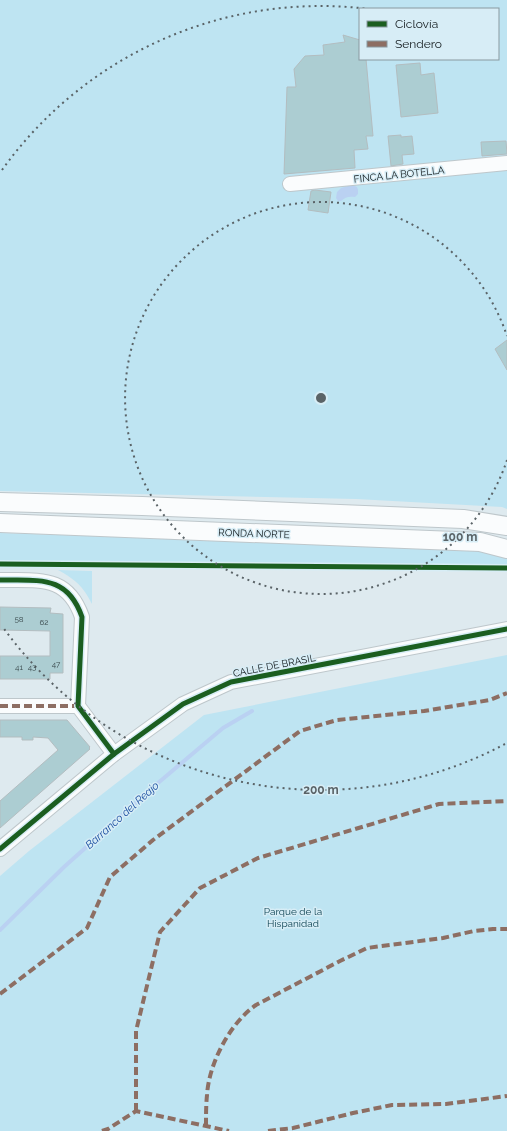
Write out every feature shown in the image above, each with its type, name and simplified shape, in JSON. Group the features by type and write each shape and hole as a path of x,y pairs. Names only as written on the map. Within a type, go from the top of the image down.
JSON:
{"main road":[{"path":"0,502 142,506 463,519 507,526"},
{"name":"RONDA NORTE","path":"0,523 480,542 507,549"}],"street":[{"name":"FINCA LA BOTELLA","path":"290,184 507,163"},
{"path":"0,580 44,581 51,583 68,592 77,605 82,617 78,706 114,754"},
{"name":"CALLE DE BRASIL","path":"0,849 114,754 183,704 231,682 507,629"},
{"path":"0,706 78,706"}],"green space":[{"path":"0,0 507,0 507,509 502,507 356,499 0,491"},
{"path":"0,533 446,548 479,551 507,558 507,565 0,562"},
{"path":"58,570 92,571 92,604 78,584"},
{"name":"Parque de la Hispanidad","path":"507,655 507,1131 0,1131 0,876 29,851 204,715"}],"shaded area":[{"path":"352,185 357,187 358,194 355,197 347,197 341,201 338,201 336,198 337,192 341,188"}],"building":[{"path":"343,35 359,40 359,60 366,60 373,136 366,136 368,149 354,150 355,168 284,174 287,87 296,87 294,69 305,56 324,55 323,45 345,42"},
{"path":"420,63 421,75 434,73 438,113 401,117 396,65"},
{"path":"401,135 401,137 412,136 414,154 402,155 403,164 391,166 388,136"},
{"path":"506,141 507,154 482,156 481,142"},
{"path":"311,191 331,192 328,213 308,210"},
{"path":"507,340 507,370 495,349"},
{"path":"0,607 51,608 50,613 63,614 63,673 50,673 50,679 0,679 0,656 50,656 50,631 0,630"},
{"path":"0,720 67,720 90,747 90,749 0,828 0,801 58,750 48,738 33,737 33,740 22,740 22,737 0,737"}],"waterway":[{"name":"Barranco del Reajo","path":"0,930 64,867 158,783 223,728 252,711"}],"marked path":[{"path":"0,994 87,928 110,877 153,840 300,731 337,720 424,711 490,700 507,693"},
{"path":"0,706 78,706"},
{"path":"136,1111 136,1031 160,932 200,888 258,858 439,804 507,801"},
{"path":"206,1126 206,1103 209,1083 217,1057 222,1045 238,1022 256,1005 367,948 443,938 474,931 507,929"},
{"path":"268,1131 293,1128 392,1105 446,1104 507,1096"},
{"path":"102,1131 108,1129 136,1111 229,1131"}],"cycle path":[{"path":"0,564 507,568"},
{"path":"0,580 27,580 50,583 68,593 76,603 82,617 78,706 114,754"},
{"path":"0,849 114,754 183,704 231,682 507,629"}]}
